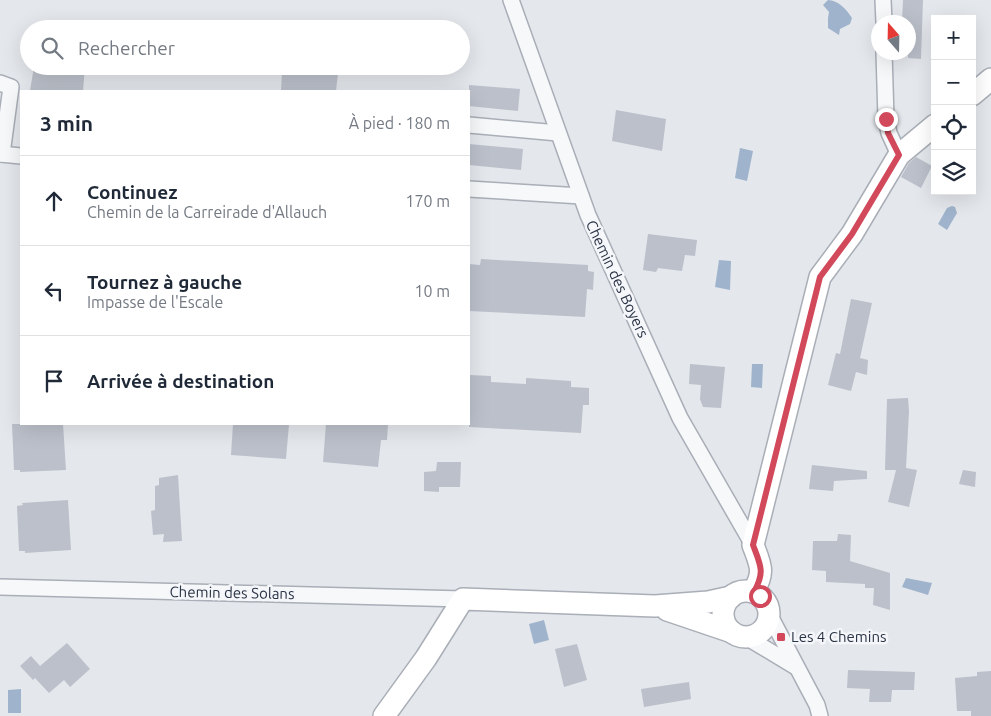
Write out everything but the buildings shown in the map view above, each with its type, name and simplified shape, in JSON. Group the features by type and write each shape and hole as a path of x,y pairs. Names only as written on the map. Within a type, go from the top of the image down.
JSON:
{"street":[{"name":"Chemin des Boyers","path":"511,0 588,214 680,418 753,545"},
{"path":"883,0 884,15"},
{"path":"884,60 888,133 899,155"},
{"path":"976,92 991,79"},
{"path":"0,83 11,87 1,154 20,156"},
{"path":"470,125 558,133"},
{"path":"754,592 761,579 760,563 753,545 820,277 852,234 899,155 931,128"},
{"path":"470,189 581,196"},
{"name":"Chemin des Solans","path":"0,588 463,599"},
{"path":"384,716 426,658 463,599 655,606 708,602 731,597 746,591 754,592 765,601 769,614 768,621 759,633 739,634 655,606"},
{"path":"731,597 726,603 724,610 727,626 797,668"},
{"path":"769,614 817,705 820,716"}],"water":[{"path":"828,0 839,4 852,18 850,24 840,29 839,35 828,28 829,12 823,5"},
{"path":"740,148 753,151 747,181 735,178"},
{"path":"955,207 957,213 947,230 938,224 947,208"},
{"path":"719,260 731,261 730,290 715,287"},
{"path":"752,364 763,364 762,388 751,387"},
{"path":"906,578 932,583 928,595 902,587"},
{"path":"544,620 549,640 534,644 529,624"},
{"path":"21,689 21,713 8,713 8,690"}],"place":[{"name":"Les 4 Chemins","path":"781,637"}],"route":[{"path":"760,596 754,592 761,579 760,563 753,545 820,277 852,234 899,155 888,133 886,119"}]}
